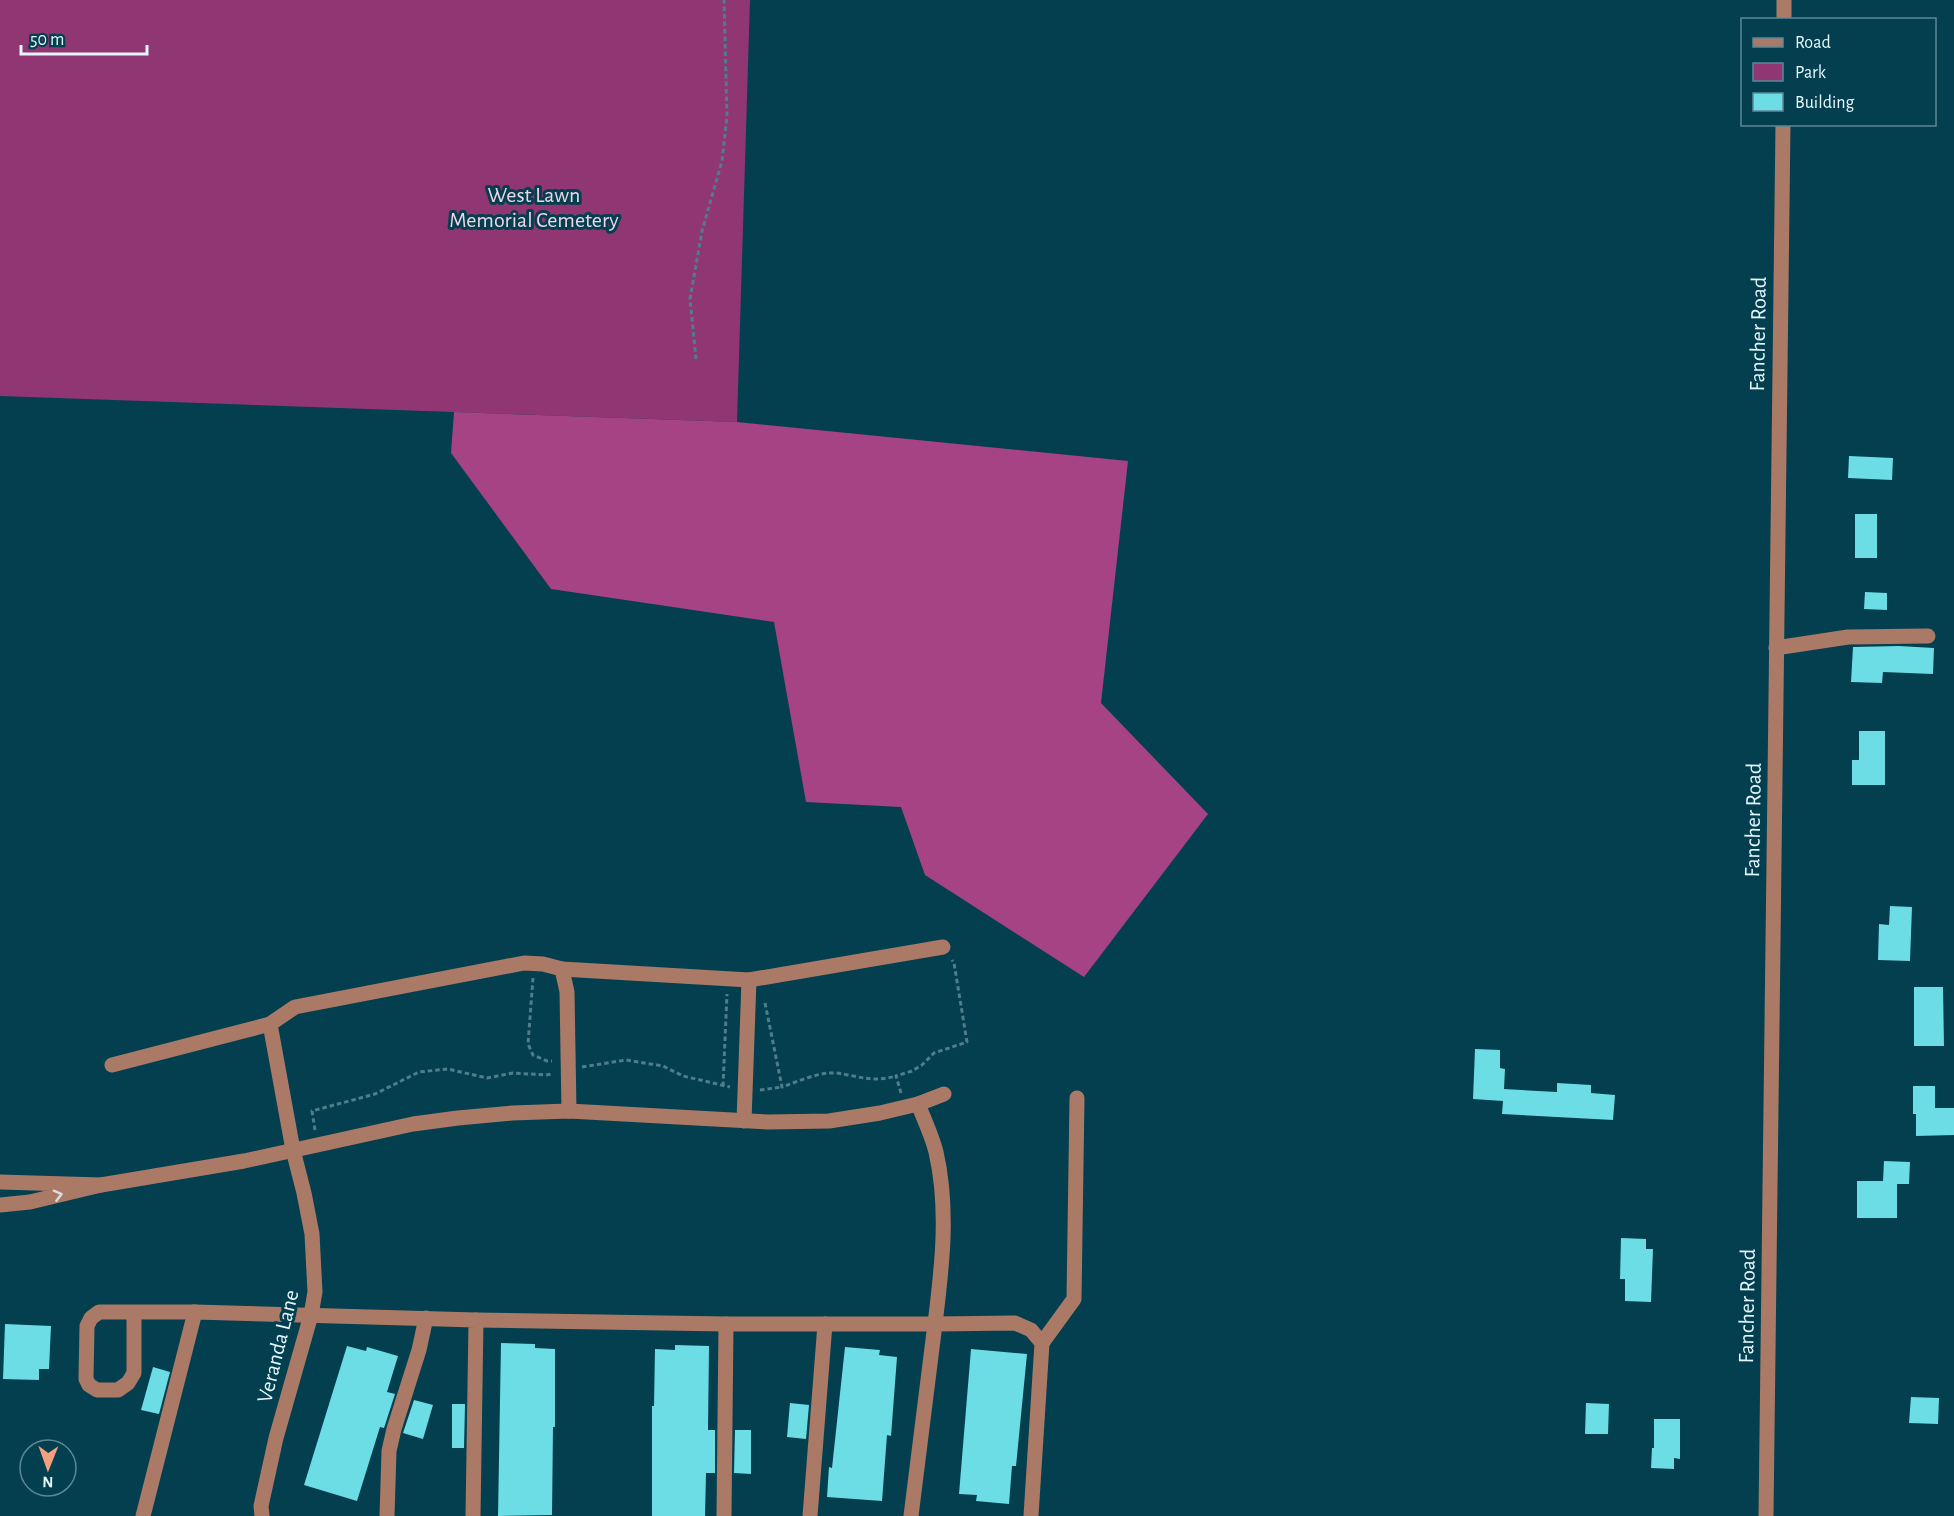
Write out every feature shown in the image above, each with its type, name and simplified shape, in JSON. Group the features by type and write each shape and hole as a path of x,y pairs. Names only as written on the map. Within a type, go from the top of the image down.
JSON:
{"street":[{"path":"1784,0 1784,18"},
{"name":"Fancher Road","path":"1766,1516 1783,126"},
{"path":"1776,648 1848,637 1928,636"},
{"path":"112,1065 270,1023 295,1007 524,963 543,963 562,969 749,980 947,952"},
{"path":"562,969 567,992 569,1111"},
{"path":"744,1121 749,980"},
{"name":"Veranda Lane","path":"262,1516 261,1506 276,1438 311,1315 315,1292 312,1234 293,1150 270,1023"},
{"path":"0,1205 30,1202 101,1185 195,1170 413,1124 512,1113 569,1111 744,1121 829,1121 880,1113 944,1094"},
{"path":"1031,1516 1042,1343 1074,1299 1077,1098"},
{"path":"911,1516 942,1271 943,1205 936,1151 912,1105"},
{"path":"0,1182 101,1185"},
{"path":"134,1312 134,1373 128,1383 118,1390 97,1390 89,1385 86,1379 87,1326 91,1318 99,1312 134,1312 195,1312 726,1324 1015,1323 1031,1329 1042,1343"},
{"path":"143,1516 195,1312"},
{"path":"387,1516 389,1451 419,1350 426,1318"},
{"path":"473,1516 476,1320"},
{"path":"724,1516 726,1324"},
{"path":"810,1516 825,1324"}],"path":[{"path":"696,359 690,299 702,231 722,161 727,116 724,0"},
{"path":"525,976 533,976 528,1044 533,1055 547,1061 568,1065 626,1060 663,1066 683,1076 723,1086 755,1090 782,1087 814,1076 835,1073 863,1079 882,1080 912,1071 934,1053 967,1042 954,963 947,952"},
{"path":"723,1086 727,989"},
{"path":"765,998 782,1087"},
{"path":"318,1145 312,1111 375,1094 419,1072 448,1069 487,1078 513,1073 546,1076 568,1065"},
{"path":"896,1076 912,1105"}],"green space":[{"name":"West Lawn Memorial Cemetery","path":"0,0 750,0 737,422 0,396"}],"shaded area":[{"path":"454,412 737,422 1128,461 1101,703 1208,814 1084,977 925,875 901,807 806,802 774,622 551,589 451,453"}],"building":[{"path":"1849,456 1893,458 1892,480 1848,478"},
{"path":"1855,514 1877,514 1877,558 1855,558"},
{"path":"1865,592 1887,593 1887,610 1864,609"},
{"path":"1853,647 1934,648 1933,674 1883,672 1882,683 1851,682"},
{"path":"1859,731 1885,731 1885,785 1852,785 1852,760 1859,760"},
{"path":"1890,906 1912,907 1910,961 1878,960 1879,924 1889,925"},
{"path":"1914,987 1943,987 1944,1046 1914,1046"},
{"path":"1475,1049 1500,1050 1500,1068 1505,1069 1504,1089 1557,1092 1557,1083 1591,1085 1591,1093 1615,1095 1613,1120 1502,1114 1503,1101 1473,1099"},
{"path":"1913,1086 1935,1086 1935,1108 1954,1108 1954,1135 1916,1136"},
{"path":"1884,1161 1910,1162 1909,1184 1897,1184 1897,1218 1857,1218 1857,1181 1883,1181"},
{"path":"1621,1238 1646,1239 1646,1249 1653,1249 1651,1302 1625,1301 1625,1279 1620,1279"},
{"path":"5,1324 51,1326 49,1369 39,1369 39,1380 3,1379"},
{"path":"501,1343 535,1344 535,1348 555,1349 552,1515 498,1516"},
{"path":"675,1345 709,1346 708,1430 715,1430 715,1473 706,1473 705,1516 652,1516 652,1406 654,1406 655,1349 675,1350"},
{"path":"347,1346 366,1351 367,1347 398,1356 387,1392 395,1394 384,1428 380,1427 357,1501 304,1485"},
{"path":"845,1347 880,1350 879,1355 897,1357 891,1436 887,1435 882,1501 827,1497"},
{"path":"971,1349 1027,1354 1016,1466 1012,1466 1009,1504 976,1501 977,1495 959,1494"},
{"path":"153,1367 170,1372 159,1414 141,1410"},
{"path":"1911,1397 1939,1398 1938,1424 1909,1423"},
{"path":"414,1400 433,1405 423,1439 403,1433"},
{"path":"790,1403 809,1405 806,1439 787,1437"},
{"path":"1586,1403 1609,1404 1608,1434 1585,1434"},
{"path":"452,1404 465,1404 464,1448 452,1448"},
{"path":"1654,1419 1680,1419 1680,1459 1674,1458 1674,1469 1651,1468"},
{"path":"735,1430 751,1430 751,1474 734,1473"}]}
